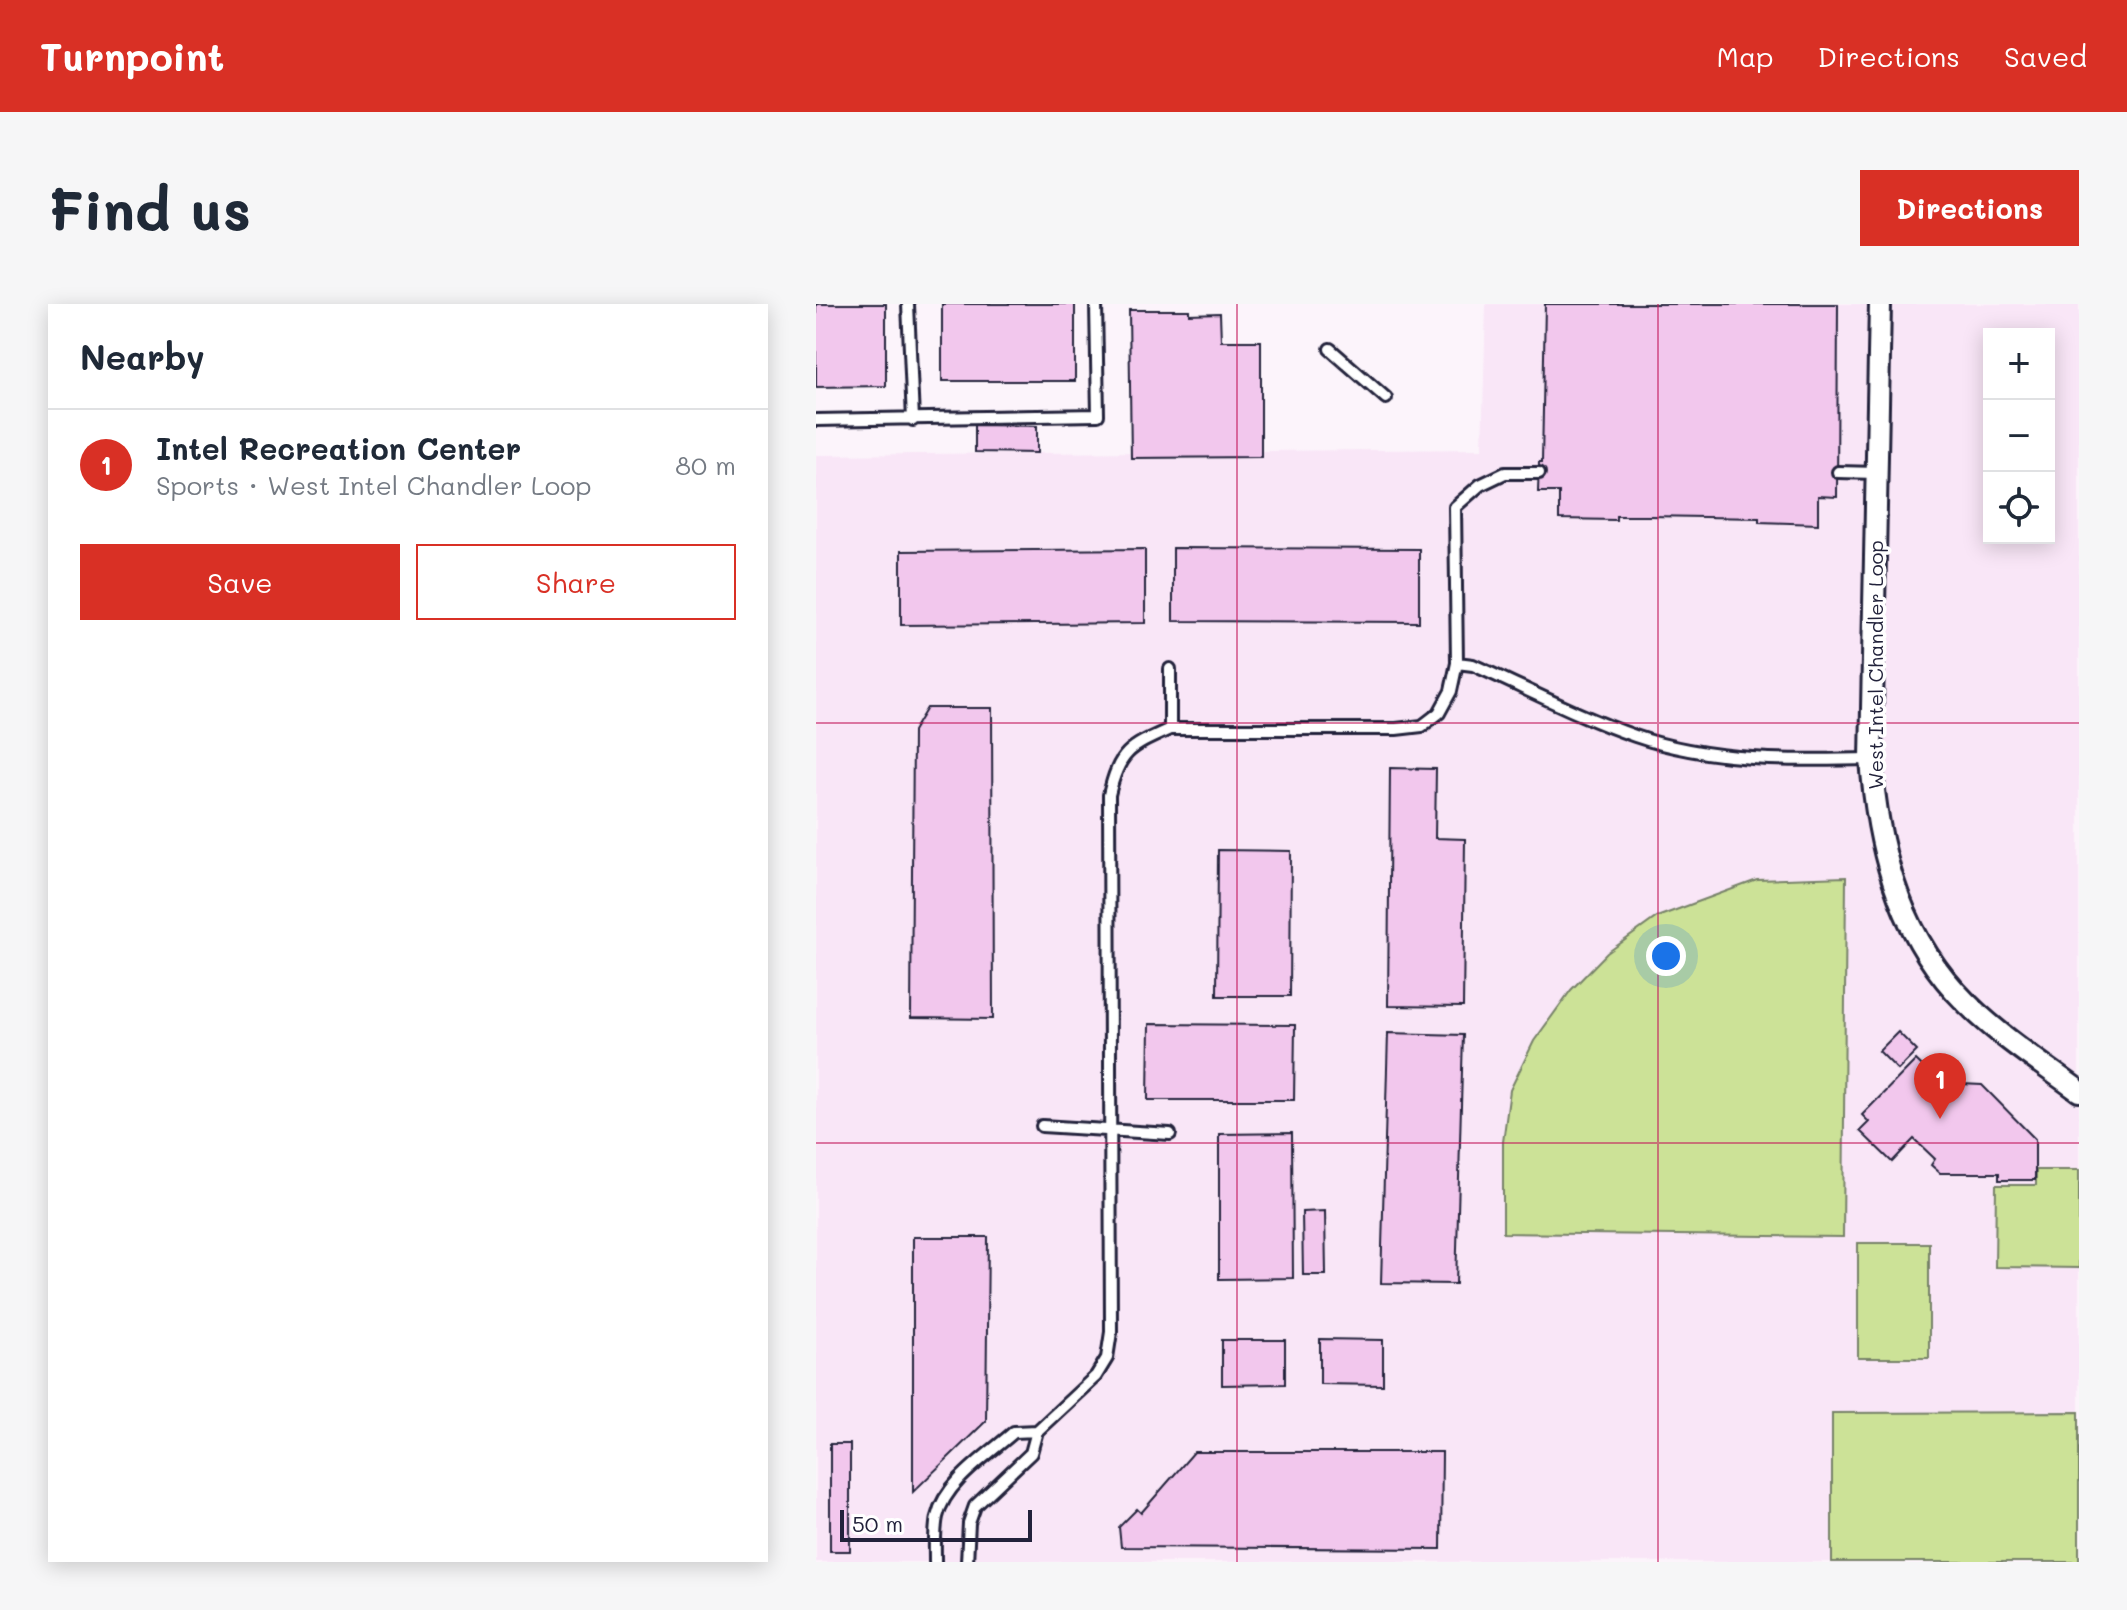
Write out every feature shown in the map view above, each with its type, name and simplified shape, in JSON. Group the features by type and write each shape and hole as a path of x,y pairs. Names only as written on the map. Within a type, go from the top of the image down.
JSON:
{"street":[{"name":"West Intel Chandler Loop","path":"1880,304 1871,759 1874,805 1883,854 1899,899 1933,961 1954,990 1989,1024 2079,1091"}],"lane":[{"path":"908,304 913,420"},
{"path":"816,420 1098,415 1096,304"},
{"path":"1330,349 1386,398"},
{"path":"1838,472 1877,473"},
{"path":"967,1562 969,1523 975,1506 1031,1453 1037,1431 1096,1376 1107,1358 1111,1332 1109,795 1115,767 1137,744 1170,729 1396,729 1422,726 1439,713 1451,691 1457,663 1455,507 1480,485 1505,473 1539,473"},
{"path":"1457,663 1473,665 1609,726 1667,745 1745,757 1871,759"},
{"path":"1170,669 1170,729"},
{"path":"1042,1126 1170,1134"},
{"path":"935,1562 938,1515 944,1499 962,1478 1014,1432 1037,1431"}],"shaded area":[{"path":"1486,304 2079,304 2079,1562 816,1562 816,455 1482,449"}],"green space":[{"path":"1846,877 1843,1237 1503,1233 1503,1142 1510,1090 1534,1041 1571,990 1607,953 1657,917 1757,880"},
{"path":"2036,1170 2079,1170 2079,1268 1995,1267 1996,1185 2036,1185"},
{"path":"1858,1243 1929,1243 1929,1358 1858,1358"},
{"path":"2079,1412 2079,1562 1832,1562 1832,1413"}],"building":[{"path":"816,304 886,304 886,386 816,387"},
{"path":"942,304 1075,304 1075,381 942,381"},
{"path":"1545,304 1838,304 1837,497 1818,496 1818,524 1759,522 1759,518 1616,516 1616,520 1559,519 1559,492 1538,492 1539,462 1542,462"},
{"path":"1129,310 1220,313 1221,341 1261,341 1261,457 1131,458"},
{"path":"975,425 1037,426 1037,453 975,452"},
{"path":"1173,548 1419,549 1419,622 1173,621"},
{"path":"1145,549 1145,623 901,625 901,551"},
{"path":"927,708 992,708 993,1019 911,1018 913,731"},
{"path":"1390,768 1436,769 1435,838 1465,839 1463,1007 1388,1006"},
{"path":"1218,850 1291,851 1290,996 1217,996"},
{"path":"1149,1024 1295,1025 1294,1100 1148,1100"},
{"path":"1898,1032 1917,1051 1898,1070 1879,1051"},
{"path":"1388,1033 1463,1035 1456,1284 1381,1283"},
{"path":"1916,1060 1940,1083 1982,1085 2035,1139 2035,1180 1999,1180 1999,1173 1940,1173 1931,1165 1935,1159 1914,1139 1892,1162 1860,1131 1869,1122 1862,1115"},
{"path":"1292,1133 1293,1278 1219,1279 1219,1134"},
{"path":"1325,1211 1326,1275 1303,1275 1302,1212"},
{"path":"913,1237 988,1237 986,1421 913,1492"},
{"path":"1320,1339 1383,1340 1383,1385 1320,1384"},
{"path":"1222,1340 1285,1340 1285,1384 1222,1385"},
{"path":"830,1444 850,1444 850,1551 830,1551"},
{"path":"1194,1452 1442,1452 1441,1549 1121,1547 1119,1527 1137,1509 1141,1513"}],"place":[{"name":"Intel Recreation Center","path":"1940,1119"}]}
